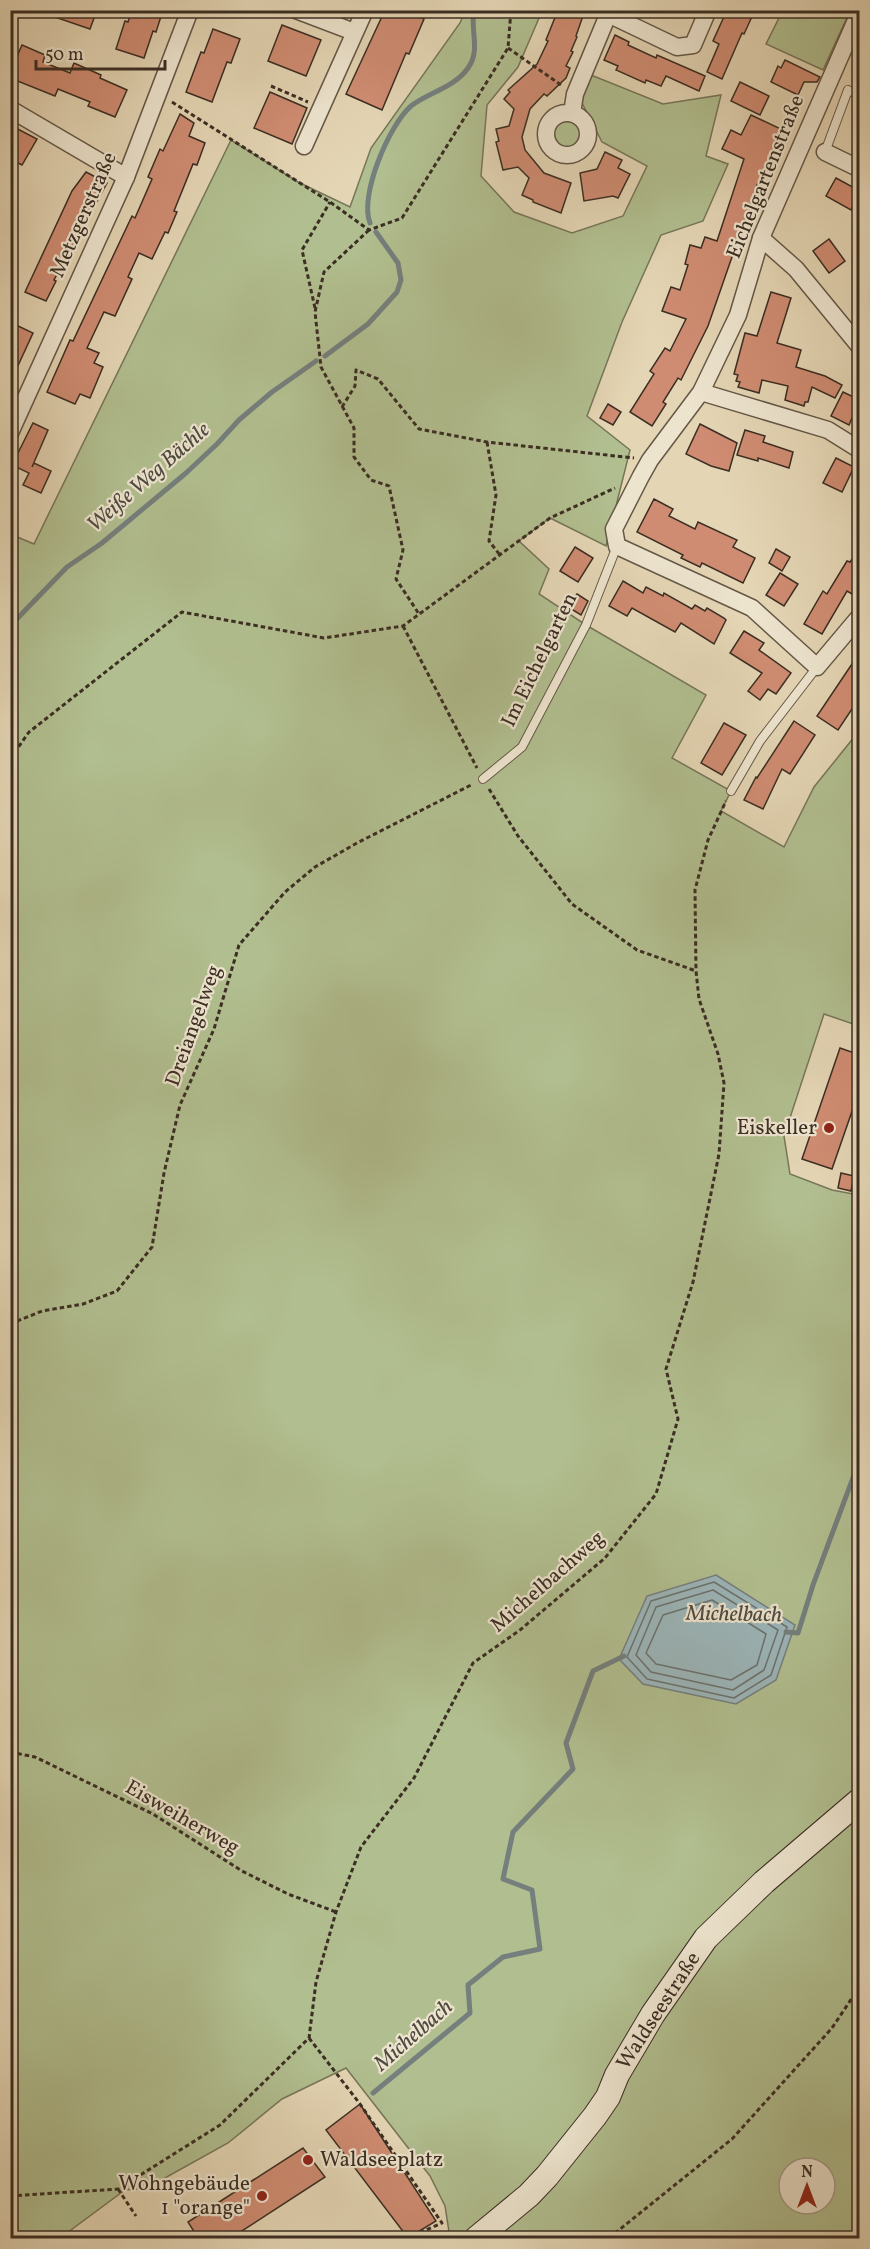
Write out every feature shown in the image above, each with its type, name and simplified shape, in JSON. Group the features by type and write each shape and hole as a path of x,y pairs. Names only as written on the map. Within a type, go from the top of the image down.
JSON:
{"street":[{"name":"Metzgerstraße","path":"10,433 126,177 190,10"},
{"path":"296,10 354,32"},
{"path":"304,146 365,10"},
{"path":"572,113 575,94 609,12 677,47 693,45 708,10"},
{"name":"Eichelgartenstraße","path":"701,392 738,315 760,238 860,11"},
{"path":"10,109 126,177"},
{"path":"825,152 860,169"},
{"path":"760,238 796,269 860,347"},
{"path":"701,392 828,430 860,450"},
{"name":"Im Eichelgarten","path":"617,546 614,529 641,476 701,392"},
{"path":"617,546 752,608 817,667 860,616"},
{"name":"Waldseestraße","path":"477,2238 529,2195 595,2116 608,2097 617,2075 653,2014 706,1938 764,1882 860,1800"}],"lane":[{"path":"825,152 848,90 860,95"},
{"name":"Im Eichelgarten","path":"483,779 522,747 586,625 617,546"},
{"path":"731,791 760,741 817,667"}],"path":[{"path":"315,312 324,272 369,230 402,218 508,48 511,10"},
{"path":"508,48 575,94"},
{"path":"271,86 320,108"},
{"path":"159,93 330,202 369,230"},
{"path":"330,202 302,250 315,312 321,368 354,429 354,457 371,480 389,486 403,550 396,579 419,614"},
{"path":"342,407 355,386 356,370 378,379 419,429 487,442 651,460"},
{"path":"487,442 496,495 489,541 500,555"},
{"path":"10,759 28,732 182,612 324,638 403,626 550,518 641,476"},
{"path":"403,626 483,779 518,836 572,904 638,950 696,971"},
{"name":"Dreiangelweg","path":"10,1324 42,1311 84,1304 117,1291 152,1247 164,1173 180,1105 214,1029 239,945 246,936 285,892 315,867 483,779"},
{"name":"Michelbachweg","path":"309,2038 316,1982 336,1912 361,1847 414,1778 473,1663 520,1630 605,1558 656,1494 678,1419 666,1369 693,1282 719,1154 724,1083 718,1054 699,999 696,971 695,890 708,840 731,791"},
{"name":"Eisweiherweg","path":"10,1752 35,1757 153,1814 242,1871 288,1894 336,1912"},
{"path":"609,2238 732,2139 832,2028 860,1986"},
{"path":"10,2196 118,2189 220,2125 309,2038 360,2104 442,2223 408,2238"},
{"path":"118,2189 136,2216"}],"green space":[{"path":"783,10 850,11 823,70 766,44"},
{"path":"465,11 542,11 518,67 487,105 481,176 514,212 572,233 623,216 647,166 602,142 581,101 591,75 663,104 721,95 706,156 728,164 703,221 661,235 622,322 587,416 630,450 606,546 550,518 519,541 549,569 539,594 586,625 706,695 672,758 731,791 721,811 784,847 814,787 859,731 859,1026 824,1014 784,1136 790,1174 832,1190 859,1195 859,2238 450,2238 445,2206 430,2176 346,2068 282,2099 228,2143 147,2188 125,2190 60,2238 11,2238 10,534 34,544 231,140 298,182 350,207 371,148 460,23"},
{"path":"567,113 582,119 588,134 582,149 567,155 552,149 546,134 552,119"}],"water":[{"path":"716,1575 795,1625 776,1680 736,1704 643,1684 619,1659 647,1596"}],"building":[{"path":"43,10 97,10 90,29 43,13"},
{"path":"132,10 163,10 144,58 116,49 125,21 128,22"},
{"path":"385,10 405,10 424,19 409,54 406,53 382,110 346,94"},
{"path":"558,10 585,10 571,51 573,52 566,66 570,68 566,78 547,96 544,94 530,109 522,137 525,150 544,173 571,183 561,213 522,195 529,178 518,167 503,170 496,142 499,141 496,129 509,126 514,109 504,99 510,92 508,90 537,64 548,41 546,40"},
{"path":"727,10 755,10 744,34 742,33 722,79 707,72 719,44 713,41"},
{"path":"282,25 321,40 306,76 268,61"},
{"path":"213,29 240,39 231,63 227,62 212,102 186,92 201,52 204,53"},
{"path":"615,35 629,42 628,45 656,58 657,55 705,76 699,91 666,76 661,86 646,80 645,83 616,70 618,66 604,60"},
{"path":"22,45 45,55 43,62 70,73 74,63 127,90 115,117 88,106 90,102 58,89 55,96 10,78 10,59 15,61"},
{"path":"785,60 820,77 817,82 804,82 798,95 771,82 778,66 781,68"},
{"path":"740,82 769,96 760,115 731,101"},
{"path":"270,92 307,108 292,144 254,128"},
{"path":"180,114 194,123 189,136 205,143 197,165 193,164 174,211 177,212 168,233 165,232 152,259 139,253 128,277 132,279 115,316 104,312 87,348 99,353 94,363 103,367 90,398 80,394 75,404 47,392 70,340 73,341 132,216 135,218 152,179 148,177 160,149 163,151"},
{"path":"751,115 783,130 757,185 708,326 681,380 678,378 663,402 666,404 652,426 630,412 654,374 650,371 665,348 670,351 686,319 662,311 671,287 680,290 688,265 685,264 690,245 701,248 705,237 717,241 744,159 722,149 731,130 741,135"},
{"path":"10,125 37,139 22,165 10,159"},
{"path":"605,152 622,160 618,168 630,174 618,198 613,196 584,201 580,173 597,169"},
{"path":"86,172 107,183 54,280 56,281 46,301 25,292 72,191"},
{"path":"836,178 860,191 851,210 826,196"},
{"path":"829,239 845,261 829,273 813,251"},
{"path":"771,292 791,298 777,343 801,350 796,367 825,376 842,385 835,398 812,387 808,402 805,402 804,406 785,400 788,386 762,380 759,393 738,387 740,382 736,381 738,375 734,374 745,333 757,336"},
{"path":"16,325 33,333 10,383 10,337"},
{"path":"843,392 860,400 849,425 831,416"},
{"path":"608,404 621,412 613,425 600,418"},
{"path":"33,423 48,430 32,467 34,463 51,471 41,493 23,485 29,473 12,465"},
{"path":"700,424 737,443 729,471 711,466 686,454"},
{"path":"745,430 765,436 763,442 793,452 789,468 758,458 758,461 737,455"},
{"path":"836,458 854,467 842,492 823,483"},
{"path":"654,499 673,509 669,516 695,529 698,522 737,540 733,547 755,558 743,583 702,563 700,567 681,558 683,555 637,532"},
{"path":"575,547 593,558 578,582 560,571"},
{"path":"860,548 860,581 852,594 847,591 822,634 804,624 823,591 827,594 847,561 850,562"},
{"path":"776,549 790,557 782,571 769,563"},
{"path":"780,573 798,584 784,606 766,595"},
{"path":"623,581 643,593 646,587 663,596 664,593 692,609 695,605 705,611 707,608 724,618 726,620 714,644 681,623 675,632 632,608 627,616 609,606"},
{"path":"577,594 588,601 581,615 568,607"},
{"path":"744,631 764,643 759,650 791,673 776,694 768,689 760,700 748,691 762,673 730,653"},
{"path":"860,652 860,697 838,730 817,716"},
{"path":"794,721 815,735 790,774 782,769 763,809 744,800 756,777"},
{"path":"724,723 746,735 722,775 701,763"},
{"name":"Eiskeller","path":"840,1048 860,1055 860,1098 857,1097 832,1169 802,1159"},
{"path":"841,1173 854,1176 851,1191 838,1188"},
{"path":"360,2104 436,2221 408,2238 326,2130"},
{"name":"Wohngebäude 1 \"orange\"","path":"303,2148 325,2177 231,2238 198,2238 188,2222"}],"waterway":[{"name":"Weiße Weg Bächle","path":"370,223 368,211 372,179 385,144 402,115 411,106 449,85 468,68 475,47 474,10"},
{"name":"Weiße Weg Bächle","path":"325,356 368,324 397,292 401,280 398,263 376,232"},
{"name":"Weiße Weg Bächle","path":"10,626 67,567 102,543 186,473 239,420 272,392 316,361"},
{"name":"Michelbach","path":"786,1632 798,1633 813,1585 860,1459"},
{"name":"Michelbach","path":"373,2093 470,2013 468,1985 503,1957 540,1949 532,1890 503,1879 513,1832 573,1769 566,1743 593,1671 624,1656"}],"place":[{"name":"Eiskeller","path":"829,1128"},
{"name":"Waldseeplatz","path":"308,2160"},
{"name":"Wohngebäude 1 \"orange\"","path":"262,2196"}]}
